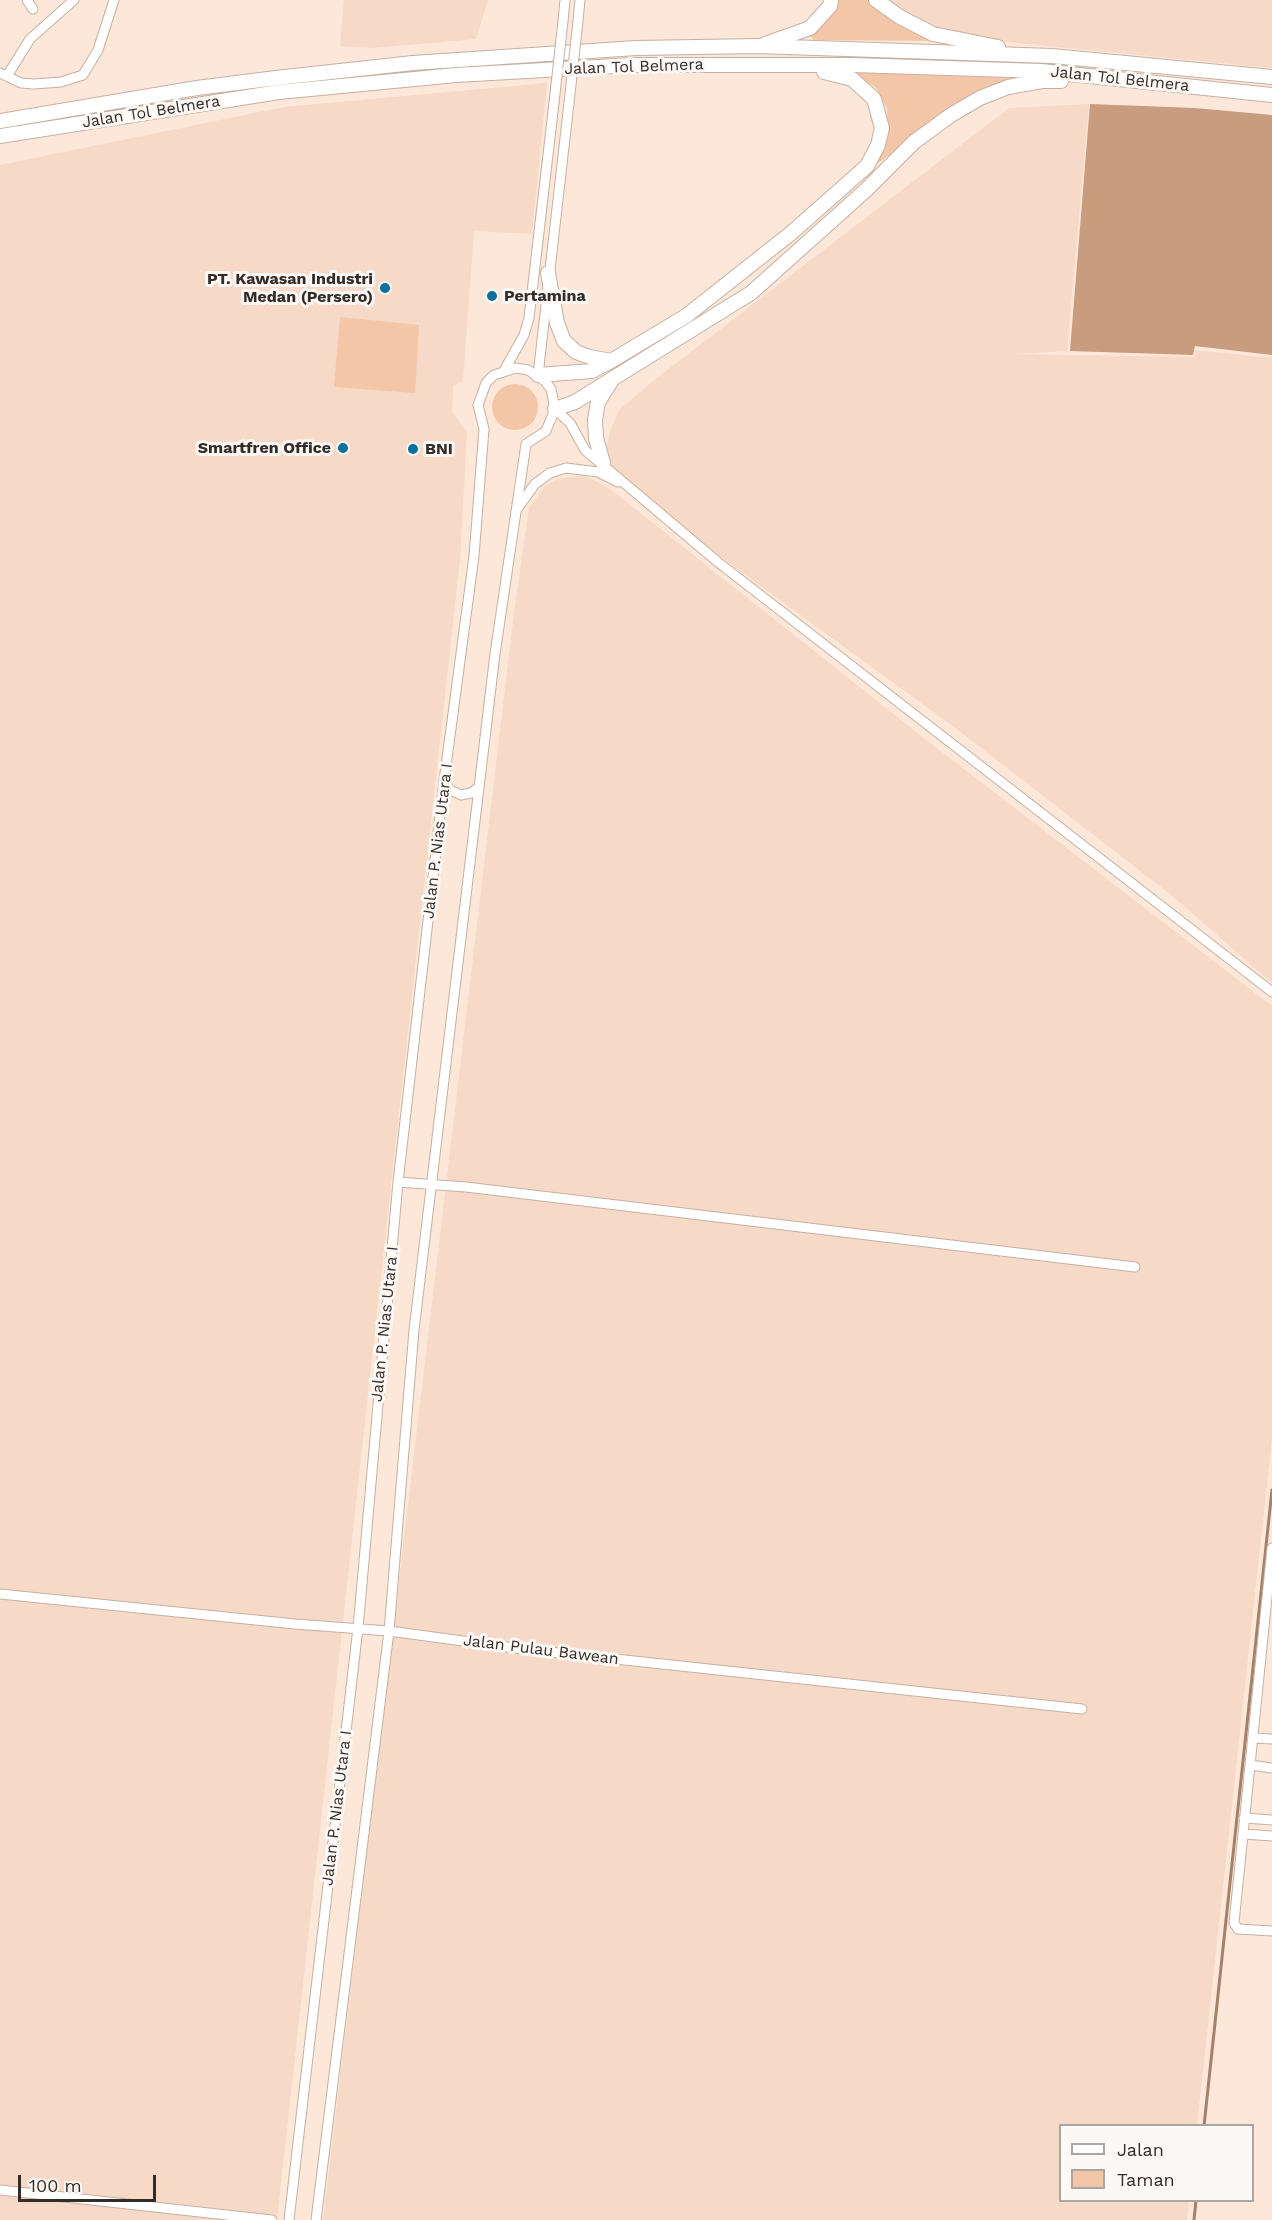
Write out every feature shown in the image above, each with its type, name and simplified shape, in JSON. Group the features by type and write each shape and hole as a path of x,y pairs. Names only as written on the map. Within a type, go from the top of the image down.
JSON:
{"highway":[{"path":"757,46 810,28 830,6 831,0"},
{"path":"876,0 900,17 933,34 1052,56"},
{"name":"Jalan Tol Belmera","path":"0,121 197,88 413,63 636,48 757,46 1052,56 1272,77"},
{"path":"538,375 592,371 687,316 790,234 867,166 878,144 882,128 874,99 852,79 839,74 759,64"},
{"name":"Jalan Tol Belmera","path":"0,136 212,102 367,82 633,65 759,64 1041,71 1272,95"},
{"path":"555,409 574,402 751,293 866,190 914,142 951,115 980,98 1008,87 1042,81 1117,80"},
{"path":"548,273 557,323 564,341 576,352 611,361"},
{"path":"603,463 596,438 595,419 598,402 615,376"}],"street":[{"path":"27,0 33,9"},
{"path":"74,0 30,39 4,74 21,83 34,84 61,82 83,75 98,50 114,0"},
{"path":"565,0 529,318 524,335 505,369 528,369 538,375 550,389 555,409 570,423 585,450 603,463 628,487 719,563 1272,992"},
{"path":"538,375 580,0"},
{"name":"Jalan P. Nias Utara I","path":"289,2220 358,1628 398,1182 444,781 474,556 484,429 479,417 480,393 486,383 505,369"},
{"name":"Jalan P. Nias Utara I","path":"316,2220 389,1631 404,1418 495,654 526,444 546,431 555,409"},
{"path":"516,510 535,484 550,473 566,468 598,472 628,487"},
{"path":"444,781 450,790 461,795 471,794 479,787"},
{"path":"398,1182 1135,1267"},
{"path":"1272,1551 1268,1620 1261,1659 1235,1926 1272,1931"},
{"name":"Jalan Pulau Bawean","path":"0,1593 295,1624 389,1631 533,1650 1082,1709"},
{"path":"1261,1659 1272,1659"},
{"path":"1253,1738 1272,1739"},
{"path":"1250,1765 1272,1768"},
{"path":"1244,1818 1272,1820"},
{"path":"1243,1834 1272,1836"},
{"path":"0,2190 272,2220"}],"shaded area":[{"path":"344,0 488,0 476,39 371,48 340,46"},
{"path":"889,0 1272,0 1272,68 967,38 931,30 912,19"},
{"path":"547,83 532,234 474,231 463,381 453,386 452,412 467,432 460,559 277,2220 0,2220 0,165 284,107"},
{"path":"1089,104 1067,351 1013,354 1195,357 1196,350 1272,358 1272,983 1170,894 958,730 610,476 605,454 611,429 619,410 653,381 1009,108"},
{"path":"1090,104 1195,108 1272,115 1272,355 1195,346 1193,355 1070,351"},
{"path":"583,475 609,488 925,739 1272,1006 1272,1438 1197,2124 1059,2124 1059,2202 1189,2202 1187,2220 323,2220 514,613 529,508 545,486 557,479"}],"green space":[{"path":"838,0 868,0 884,14 938,41 814,40 810,36 831,15"},
{"path":"852,71 1018,79 940,117 869,170 888,126 887,109 877,89"},
{"path":"340,317 419,325 415,393 334,387"},
{"path":"515,384 524,385 532,390 537,398 537,416 532,424 524,429 515,430 506,429 498,424 493,416 492,407 493,398 498,390 506,385"}],"waterway":[{"path":"1204,2124 1272,1490"},
{"path":"1194,2220 1196,2202"}],"place":[{"name":"PT. Kawasan Industri Medan (Persero)","path":"385,288"},
{"name":"Pertamina","path":"492,296"},
{"name":"Smartfren Office","path":"343,448"},
{"name":"BNI","path":"413,449"}]}
